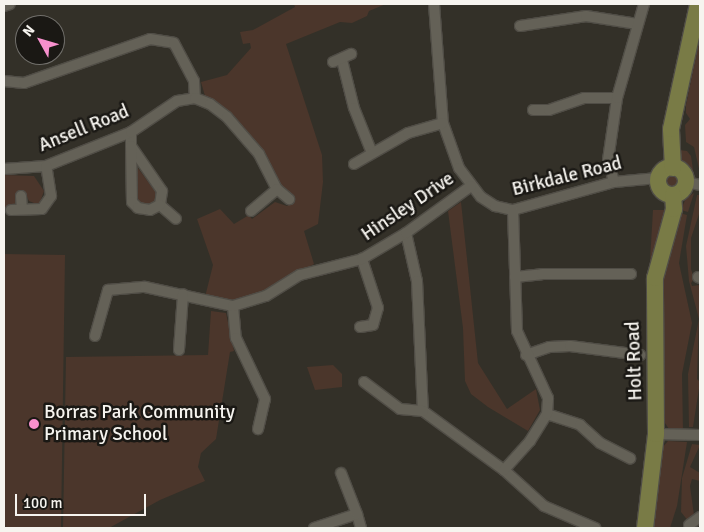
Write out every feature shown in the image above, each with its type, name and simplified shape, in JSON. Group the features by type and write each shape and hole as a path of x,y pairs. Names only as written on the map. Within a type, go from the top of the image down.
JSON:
{"main road":[{"path":"673,168 672,129 698,4"},
{"path":"673,168 681,171 693,184 673,195 661,190 658,178 662,172 673,168"},
{"name":"Holt Road","path":"645,528 656,434 655,278 674,209 673,195"}],"street":[{"path":"4,6 10,4"},
{"name":"Birkdale Road","path":"434,4 443,124 450,148 471,186 495,206 512,210 614,182 658,178"},
{"path":"614,182 608,160 617,98 644,4"},
{"path":"520,26 586,16 637,24"},
{"path":"4,81 24,83 150,39 174,44 194,81 195,98 210,104 227,117 259,154 277,189 290,199"},
{"path":"351,54 337,61 372,153"},
{"name":"Ansell Road","path":"4,168 46,166 131,132 177,101 195,98"},
{"path":"533,110 549,110 584,98 617,98"},
{"path":"354,164 408,133 443,124"},
{"path":"131,132 132,202 138,208 150,210 160,205"},
{"path":"131,146 162,191 160,205"},
{"path":"11,210 42,209 51,196 46,166"},
{"name":"Hinsley Drive","path":"233,306 266,296 300,275 362,259 406,233 471,186"},
{"path":"251,212 277,189"},
{"path":"21,196 22,209"},
{"path":"160,205 176,219"},
{"path":"504,470 530,441 547,414 548,398 544,385 526,355 517,331 512,210"},
{"path":"406,233 417,281 423,410"},
{"path":"360,327 373,325 378,308 362,259"},
{"path":"515,278 625,271"},
{"path":"95,336 104,287 145,288 183,294 233,306 236,338 265,399 258,429"},
{"path":"179,350 183,294"},
{"path":"526,355 549,347 570,346 640,355"},
{"path":"374,389 378,378"},
{"path":"364,382 400,408 410,412 423,410 504,470 544,506 595,528"},
{"path":"547,414 580,425 621,450 630,458"},
{"path":"656,434 700,435"},
{"path":"342,474 362,528"},
{"path":"314,528 357,514"},
{"path":"689,525 698,514"}],"shaded area":[{"path":"294,4 386,4 369,11 367,16 352,23 340,22 286,44 322,155 323,182 318,224 304,231 314,264 275,286 233,302 205,297 213,265 197,219 220,209 234,224 249,215 252,219 275,202 287,206 294,199 280,185 268,160 255,144 218,104 205,96 201,82 227,75 251,48 250,43 243,44 240,32 253,30 295,7"},
{"path":"700,37 700,173 694,147 686,142 685,125 690,119 686,113 686,105"},
{"path":"679,150 687,151 691,156 694,177 681,160"},
{"path":"135,164 160,198 152,207 142,206 136,201"},
{"path":"4,175 34,176 44,191 39,205 29,201 25,193 20,193 16,203 4,209"},
{"path":"674,175 677,176 677,186 670,187 667,186 666,179 667,176"},
{"path":"694,193 688,212 681,210 686,198"},
{"path":"697,195 700,195 700,211 691,238 691,269 694,279 691,283 692,286 700,285 699,319 689,281 686,246"},
{"path":"461,202 478,363 507,409 536,389 540,410 528,431 488,407 471,394 465,381 463,328 448,211"},
{"path":"653,210 664,210 664,219 649,278"},
{"path":"680,213 687,215 679,263 692,323 682,374 683,431 669,429 663,420 657,299"},
{"name":"Borras Park Community Primary School","path":"4,254 65,255 61,528 6,528 4,521"},
{"path":"211,311 226,313 234,351 230,352 216,439 201,453 198,467 205,481 160,500 109,528 63,528 66,357 208,355"},
{"path":"699,320 697,379 700,382 693,427 689,427 688,374"},
{"path":"333,365 342,374 342,387 315,390 307,367"},
{"path":"668,441 687,442 677,506 670,528 651,528 661,449"},
{"path":"692,444 700,445 690,467 700,473 700,481 692,479 690,486 694,515 689,522 681,512 682,478"}],"place":[{"name":"Borras Park Community Primary School","path":"34,424"}]}
